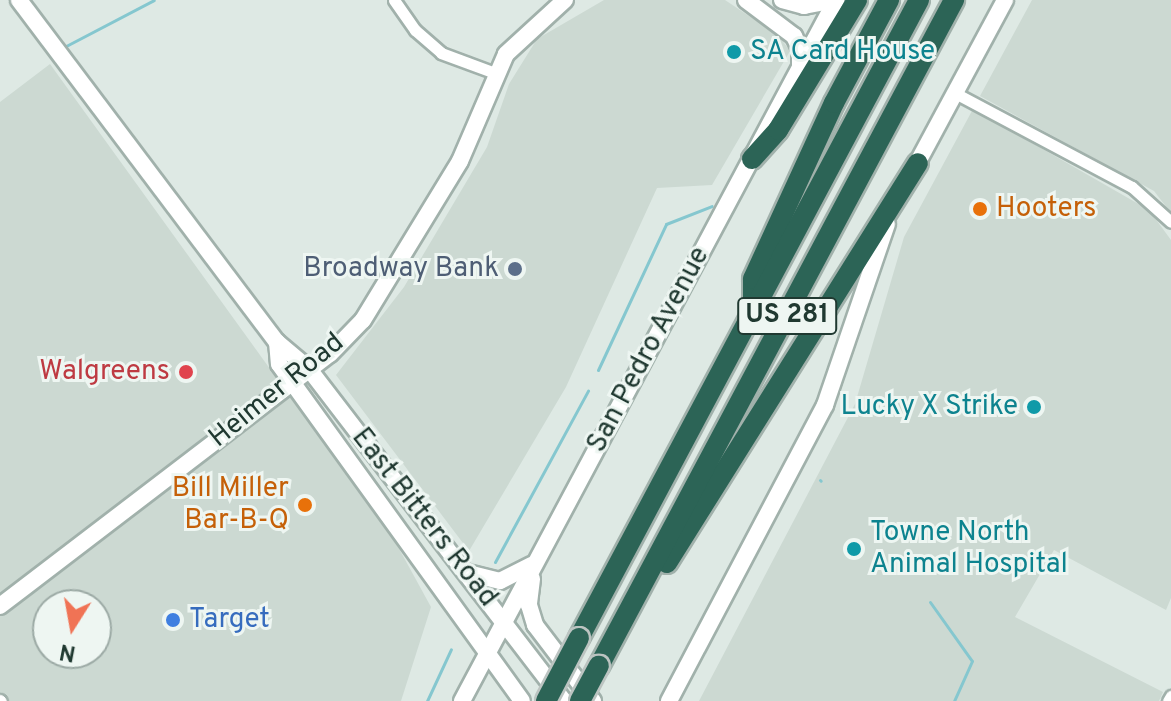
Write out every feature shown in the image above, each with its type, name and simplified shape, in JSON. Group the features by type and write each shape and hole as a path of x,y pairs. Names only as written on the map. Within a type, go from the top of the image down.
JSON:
{"highway":[{"path":"752,159 778,130 857,0"},
{"path":"753,311 753,279 829,113 889,0"},
{"name":"US 281","path":"546,701 919,0"},
{"name":"US 281","path":"580,701 954,0"},
{"path":"618,631 686,535 844,274 918,163"}],"main road":[{"name":"East Bitters Road","path":"19,0 277,342 309,369 564,701"},
{"name":"Heimer Road","path":"0,606 293,382 363,320 460,161 495,73 530,28 565,0"},
{"path":"746,0 794,36 801,50 798,71"},
{"path":"782,0 809,6 836,0"},
{"name":"San Pedro Avenue","path":"462,701 836,0"},
{"path":"669,701 825,405 881,239 1005,0"},
{"name":"East Bitters Road","path":"277,342 279,364 522,701"},
{"path":"468,573 505,580 536,562"},
{"path":"536,562 529,596 533,619 593,701"},
{"path":"657,701 664,687 682,676"}],"street":[{"path":"394,0 415,30 441,53 495,73"},
{"path":"955,93 1132,187 1171,222"}],"shaded area":[{"path":"604,0 725,0 779,36 790,51 712,185 657,188 566,387 469,551 336,375 404,287 487,147 509,84 537,39"},
{"path":"1032,0 1171,0 1171,213 1154,191 980,96"},
{"path":"50,64 397,545 431,607 401,701 0,701 0,102"},
{"path":"973,109 1149,210 1171,240 1171,598 1166,610 1054,550 1015,617 1163,692 1159,701 699,701 855,404 904,237"}],"waterway":[{"path":"66,46 154,0"},
{"path":"598,370 666,224 712,206"},
{"path":"495,562 588,391"},
{"path":"930,602 972,661 954,701"},
{"path":"427,701 451,649"}],"place":[{"name":"SA Card House","path":"734,52"},
{"name":"Hooters","path":"980,209"},
{"name":"Broadway Bank","path":"515,269"},
{"name":"Walgreens","path":"186,372"},
{"name":"Lucky X Strike","path":"1034,407"},
{"name":"Bill Miller Bar-B-Q","path":"305,505"},
{"name":"Towne North Animal Hospital","path":"854,549"},
{"name":"Target","path":"173,620"}]}
